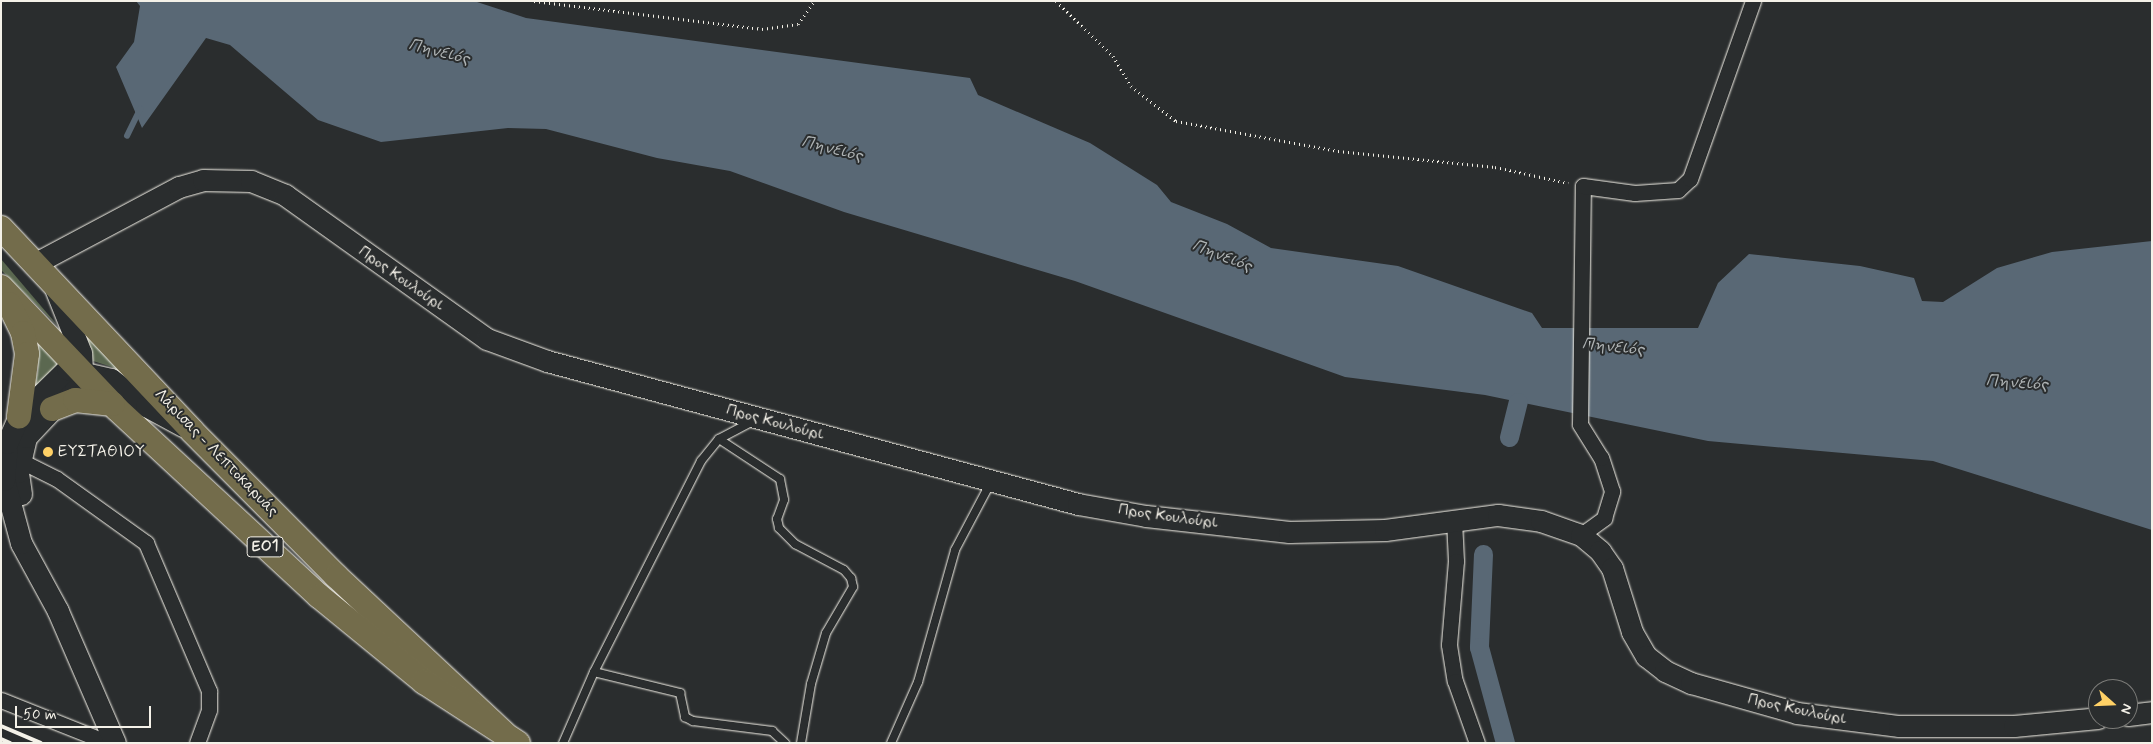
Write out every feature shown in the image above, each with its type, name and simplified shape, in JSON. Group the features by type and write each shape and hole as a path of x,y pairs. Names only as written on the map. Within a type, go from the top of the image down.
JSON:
{"main road":[{"name":"Λάρισας - Λεπτοκαρυάς","path":"1,228 192,431 336,576 511,738"},
{"name":"Λάρισας - Λεπτοκαρυάς","path":"1,288 113,404 223,509 371,640 424,682 511,738"},
{"path":"1,288 23,334 27,354 19,416"},
{"path":"52,409 75,400 113,404"}],"street":[{"path":"1581,535 1604,518 1612,491 1604,464 1580,424 1584,186 1635,193 1678,190 1690,180 1753,1"},
{"name":"Προς Κουλούρι","path":"34,264 178,187 203,180 251,182 285,195 487,339 547,361 1078,504 1289,532 1384,530 1454,520 1512,516 1581,535 1600,551 1612,568 1632,632 1646,656 1665,671 1691,683 1797,713 1899,726 2014,726 2088,719"},
{"path":"54,285 82,352 82,370 75,385 30,431 19,460 21,495 58,611 110,736"},
{"path":"58,611 22,543 3,480 7,443 19,416 62,371 82,370 117,382 146,406 192,431"},
{"path":"19,460 57,479 146,543 209,691 209,710 197,743"},
{"path":"1454,520 1456,561 1449,645 1455,681 1477,743"},
{"path":"1,700 110,736"},
{"path":"2138,714 2152,712"}],"lane":[{"path":"563,743 594,672 689,482 719,439 757,419"},
{"path":"719,439 780,479 784,500 777,519 778,528 795,544 844,570 851,578 853,587 826,633 811,684 801,743"},
{"path":"891,743 918,682 955,550 992,480"},
{"path":"594,672 680,693 685,717 693,721 772,731 785,743"}],"path":[{"path":"534,1 762,29 798,24 814,1"},
{"path":"1056,1 1113,56 1131,86 1176,121 1338,150 1495,167 1584,186"}],"green space":[{"path":"1,259 58,326 1,270"},
{"path":"77,325 140,391 112,367 90,360"},
{"path":"38,339 60,363 34,391 38,370"}],"water":[{"name":"Πηνειός","path":"136,1 474,1 526,18 970,78 978,95 1090,143 1157,185 1171,202 1227,224 1271,248 1398,266 1532,313 1542,328 1698,328 1718,283 1749,254 1860,266 1914,278 1922,301 1943,302 1997,268 2052,252 2152,241 2152,530 1933,461 1708,441 1485,395 1345,377 1075,281 844,212 730,171 657,158 546,129 508,128 381,142 318,120 230,45 206,38 142,128 116,67 134,42 140,6"}],"waterway":[{"path":"127,136 140,109"},
{"path":"1509,437 1518,402"},
{"path":"1483,554 1479,647 1505,743"}],"railway":[{"path":"1,726 41,743"},
{"path":"1,739 10,743"}],"place":[{"name":"ΕΥΣΤΑΘΙΟΥ","path":"48,452"}]}
